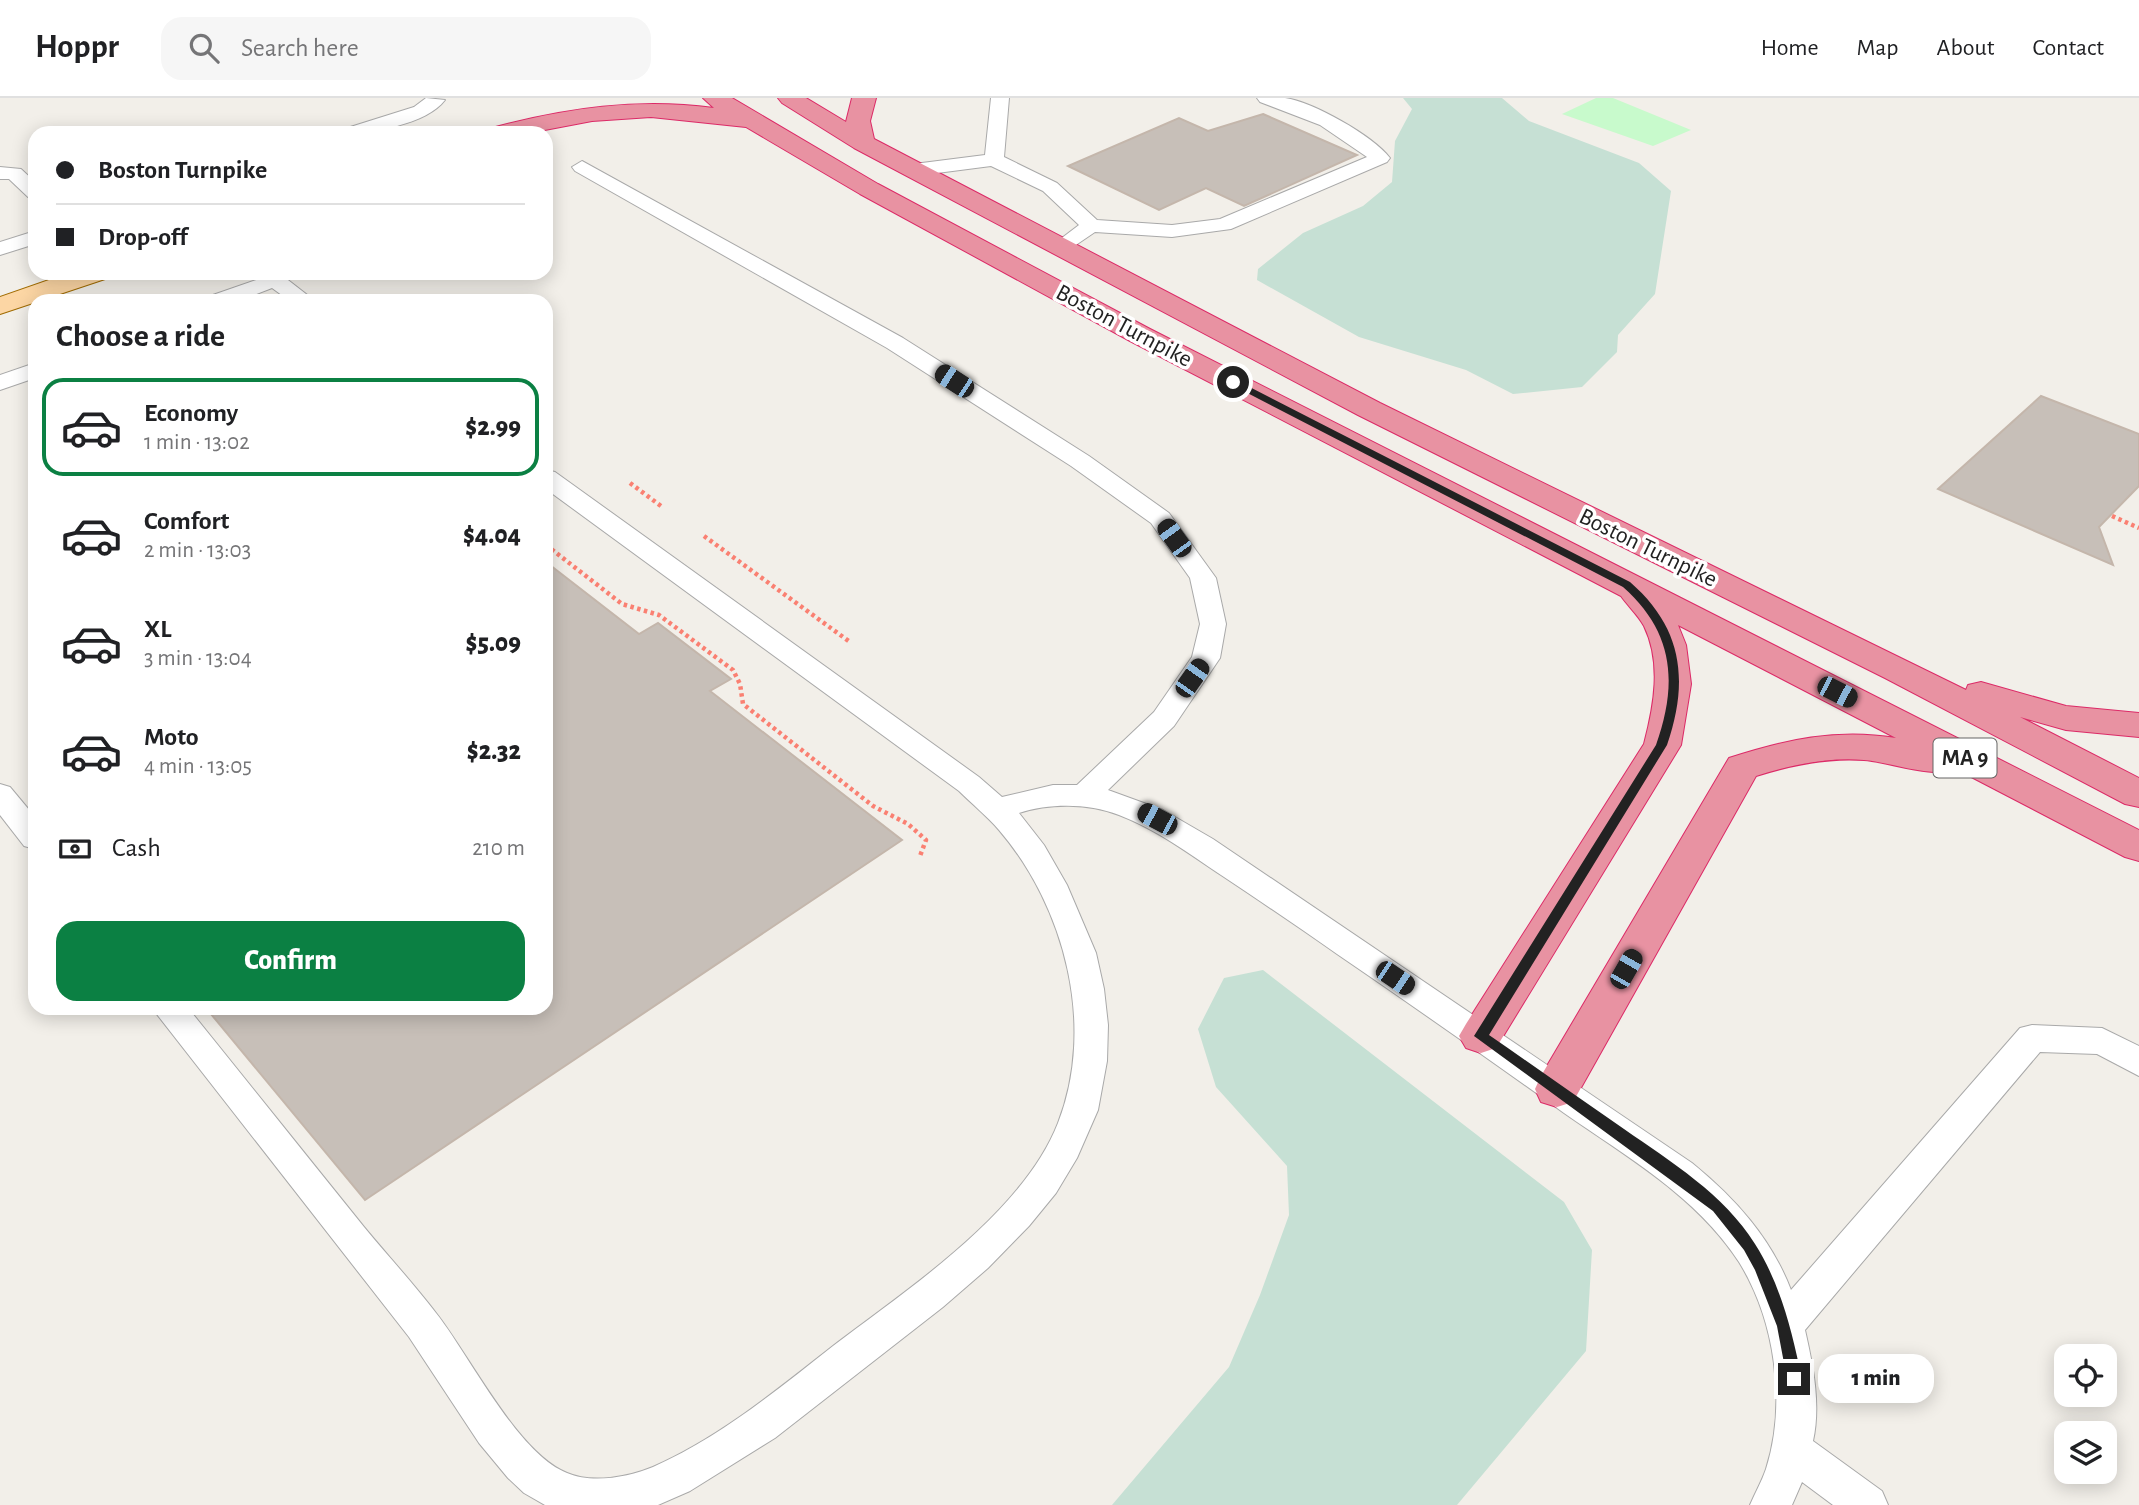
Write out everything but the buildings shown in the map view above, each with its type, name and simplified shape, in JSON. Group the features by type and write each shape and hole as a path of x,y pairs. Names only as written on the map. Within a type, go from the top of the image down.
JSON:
{"highway":[{"path":"509,126 579,98"},
{"name":"Boston Turnpike","path":"715,98 869,189 1116,322 2139,847"},
{"name":"Boston Turnpike","path":"790,98 863,143 1492,471 1898,670 2139,794"},
{"path":"863,143 858,121 864,98"},
{"path":"530,126 579,114 640,108 699,112 760,124"},
{"path":"1481,1036 1662,745 1668,729 1674,670 1671,647 1650,608 1627,584"},
{"path":"1898,670 2066,718 2139,725"},
{"path":"1557,1089 1742,767 1785,752 1843,745 1912,754 1998,775"}],"main road":[{"path":"35,294 76,280"},
{"path":"0,306 28,296"}],"lane":[{"path":"373,126 420,111 436,100 435,98"},
{"path":"994,160 1000,98"},
{"path":"1060,247 1091,226 1172,231 1224,225 1380,158 1345,130 1302,108 1266,98"},
{"path":"914,170 994,160 1050,187 1091,226"},
{"path":"582,167 895,343 1080,461 1160,518 1203,578 1213,624 1206,658 1164,719 1085,795"},
{"path":"0,173 14,173 28,186"},
{"path":"0,249 28,239"},
{"path":"233,294 262,280"},
{"path":"275,280 294,294"},
{"path":"0,383 28,373"},
{"path":"175,1015 446,1357 486,1420 527,1466 550,1486 577,1498 602,1499 629,1494 664,1482 701,1463 793,1403 928,1296 988,1243 1023,1208 1058,1161 1084,1100 1091,1062 1089,989 1080,954 1053,890 1026,844 996,810 949,770 553,482"},
{"path":"0,794 28,829"},
{"path":"996,810 1037,796 1085,795 1129,806 1181,832 1557,1089 1718,1207 1749,1246 1761,1267 1784,1326 1797,1401 1792,1450 1770,1505"},
{"path":"1784,1326 2032,1038 2102,1041 2139,1062"},
{"path":"1792,1450 1867,1505"}],"path":[{"path":"630,483 661,506"},
{"path":"2112,516 2139,528"},
{"path":"704,536 850,642"},
{"path":"553,550 622,604 659,615 733,670 740,684 743,704 873,806 908,824 926,840 920,856"}],"green space":[{"path":"1403,98 1502,98 1529,121 1639,163 1671,191 1655,294 1618,335 1617,352 1582,387 1513,394 1466,370 1359,337 1257,280 1258,269 1303,233 1363,206 1392,182 1395,141 1412,109"},
{"path":"1596,98 1613,98 1691,130 1653,146 1562,114"},
{"path":"1263,970 1564,1202 1592,1250 1586,1351 1457,1505 1112,1505 1229,1367 1260,1295 1289,1215 1287,1166 1216,1087 1198,1029 1224,978"}],"route":[{"path":"1233,382 1627,584 1640,596 1658,621 1671,647 1674,660 1670,721 1662,745 1481,1036 1661,1163 1718,1207 1749,1246 1761,1267 1784,1326 1794,1379"}]}
